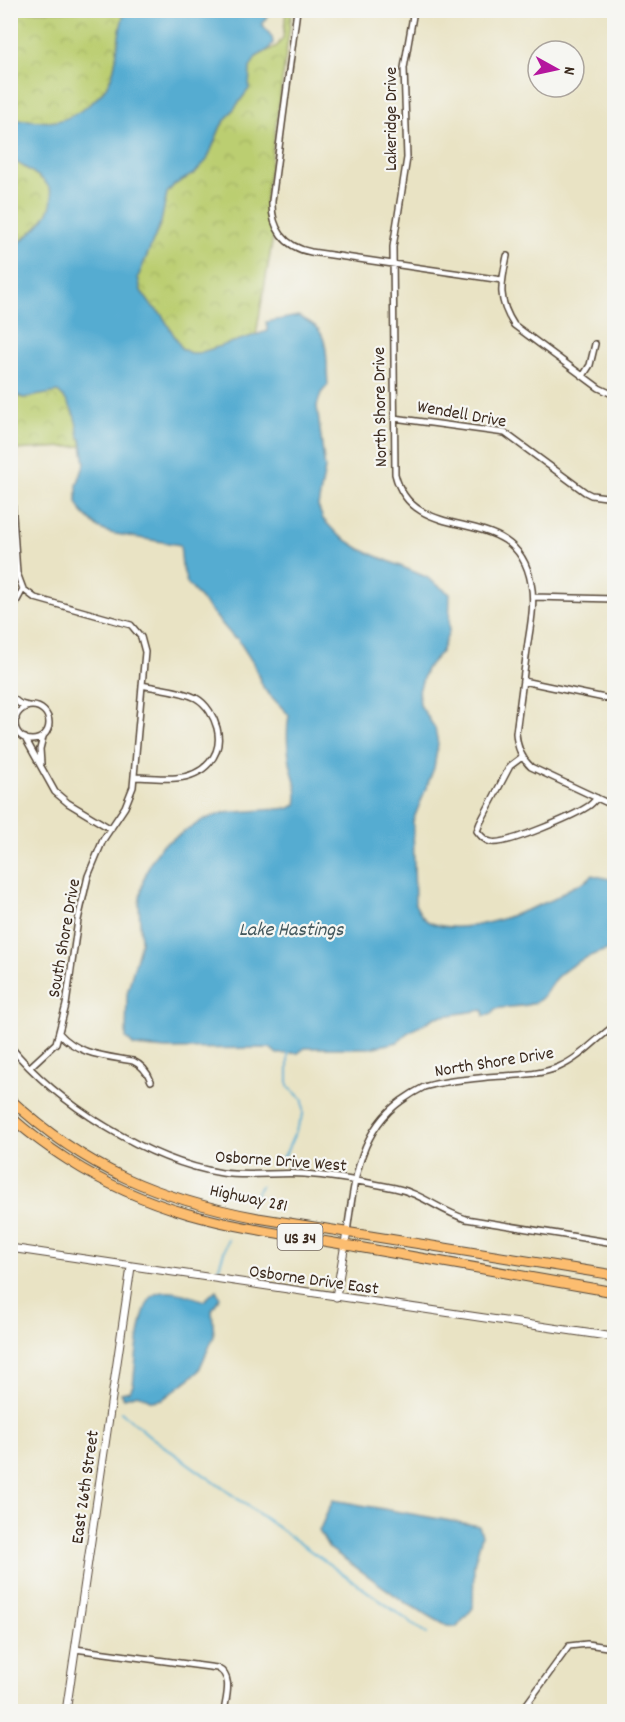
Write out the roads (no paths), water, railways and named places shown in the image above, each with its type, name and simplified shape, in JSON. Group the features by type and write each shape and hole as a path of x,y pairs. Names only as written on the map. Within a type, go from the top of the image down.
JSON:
{"highway":[{"name":"Highway 281","path":"10,1099 52,1134 83,1155 139,1185 226,1212 615,1275"},
{"name":"Highway 281","path":"10,1116 40,1141 88,1173 142,1200 182,1213 229,1225 615,1292"}],"street":[{"path":"297,10 271,212 280,235 303,251 502,280"},
{"name":"Lakeridge Drive","path":"393,263 407,158 404,68 414,10"},
{"path":"507,255 501,296 505,311 514,325 599,388 615,395"},
{"name":"North Shore Drive","path":"393,263 395,474 397,485 408,503 426,515 501,537 518,552 528,571 533,597 516,733 522,757"},
{"path":"583,376 590,366 596,344"},
{"name":"Wendell Drive","path":"394,418 505,433 585,492 615,498"},
{"path":"10,472 17,573 23,589 16,602 10,624"},
{"name":"South Shore Drive","path":"23,589 35,598 124,622 136,630 144,645 134,777 129,799 103,840 88,876 78,920 66,1005 56,1043 30,1067"},
{"path":"533,597 615,598"},
{"path":"523,681 615,700"},
{"path":"134,777 175,778 197,772 213,759 218,750 219,740 215,721 210,711 196,698 142,685"},
{"path":"10,696 21,704 39,708 48,717 49,727 43,736 40,749 41,765"},
{"path":"16,719 22,710 29,706"},
{"path":"10,709 16,719 17,729 25,738 55,792 61,799 111,830"},
{"path":"25,738 33,740 43,736"},
{"path":"597,798 588,807 510,840 490,842 477,831 510,766 522,757 531,767 615,806"},
{"name":"North Shore Drive","path":"336,1297 355,1180 362,1153 373,1130 389,1111 421,1089 448,1081 549,1071 568,1062 615,1026"},
{"path":"59,1033 80,1050 140,1064 148,1073 151,1081"},
{"name":"Osborne Drive West","path":"10,1046 63,1097 96,1121 124,1137 180,1161 222,1173 306,1174 355,1180 410,1192 466,1219 615,1243"},
{"name":"Osborne Drive East","path":"10,1248 615,1337"},
{"name":"East 26th Street","path":"66,1712 131,1267"},
{"path":"521,1712 569,1646 587,1644 615,1648"},
{"path":"75,1649 217,1668 225,1673 227,1678 224,1712"}],"water":[{"name":"Lake Hastings","path":"125,11 274,11 262,24 272,37 273,43 268,50 256,57 250,68 249,89 221,126 207,160 195,173 174,185 167,193 161,222 138,277 141,291 162,315 182,349 190,353 199,353 268,331 266,322 298,316 320,331 325,345 328,385 321,393 317,406 325,469 318,506 323,519 338,535 360,549 426,577 450,594 449,632 441,652 426,669 419,691 420,705 435,728 438,744 434,768 413,821 417,909 427,921 443,926 475,925 509,917 554,899 585,882 592,875 614,880 614,948 591,955 570,967 554,980 539,1000 532,1004 495,1009 492,1014 484,1016 483,1010 436,1017 407,1033 398,1042 369,1048 305,1048 298,1053 277,1054 270,1048 166,1049 134,1046 126,1038 127,993 141,942 139,904 143,881 150,863 161,846 203,820 223,813 290,808 296,805 297,794 288,751 289,715 264,689 253,663 237,638 234,638 187,583 182,566 180,545 110,533 98,528 82,512 77,502 77,485 85,463 75,418 67,402 58,392 23,398 11,392 11,249 27,237 43,220 52,201 51,192 45,182 11,158 11,121 61,120 80,111 99,96 112,75"},
{"path":"216,1290 220,1297 212,1310 214,1336 198,1372 163,1399 152,1401 138,1394 124,1398 121,1393 130,1391 133,1385 144,1311 154,1295 165,1292 179,1293 204,1301"},
{"path":"333,1500 479,1526 482,1535 474,1564 473,1608 457,1627 447,1626 406,1603 329,1548 319,1531"}],"waterway":[{"path":"277,1163 286,1153 303,1115 303,1100 288,1086 288,1053"},
{"path":"250,1203 261,1186"},
{"path":"218,1270 228,1239"},
{"path":"121,1412 151,1437 427,1634"}]}
